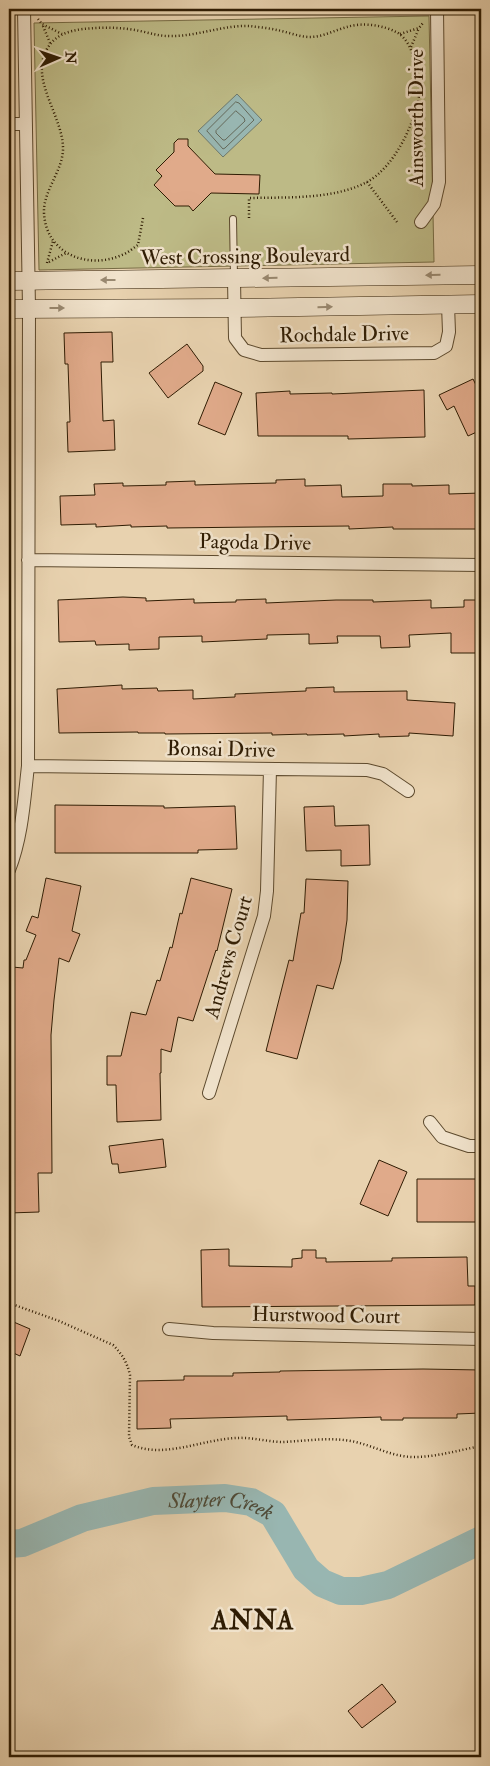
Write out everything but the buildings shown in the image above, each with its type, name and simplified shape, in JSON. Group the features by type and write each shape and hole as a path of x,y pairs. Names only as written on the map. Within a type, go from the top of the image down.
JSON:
{"street":[{"name":"Ainsworth Drive","path":"421,222 434,204 439,182 437,9"},
{"path":"9,870 23,816 28,766 29,308 26,124 28,11"},
{"path":"9,124 26,124"},
{"name":"West Crossing Boulevard","path":"9,281 481,275"},
{"path":"233,308 234,279"},
{"path":"9,308 233,308 481,304"},
{"name":"Rochdale Drive","path":"233,308 235,338 244,350 261,355 434,353 446,346 448,305"},
{"name":"Pagoda Drive","path":"28,560 481,565"},
{"name":"Bonsai Drive","path":"28,766 367,770 383,774 408,791"},
{"name":"Andrews Court","path":"209,1093 264,916 267,891 270,769"},
{"path":"430,1122 442,1137 470,1146 481,1146"},
{"name":"Hurstwood Court","path":"169,1328 213,1333 481,1339"}],"lane":[{"path":"233,220 234,279"}],"path":[{"path":"28,11 42,24 62,34"},
{"path":"411,47 419,28 424,22"},
{"path":"42,24 50,43"},
{"path":"143,218 138,244 124,255 102,261 85,261 66,253 54,241 48,231 44,213 46,198 60,166 63,148 41,72 42,57 50,43 62,34 73,30 94,28 138,30 165,36 187,36 228,27 247,26 312,37 349,26 366,25 386,28 400,34 411,47 417,67 420,88 408,131 394,156 367,182 344,190 308,197 249,198 249,220"},
{"path":"400,34 419,28"},
{"path":"367,182 397,222"},
{"path":"48,262 66,253"},
{"path":"9,1303 59,1321 117,1349 128,1365 130,1375 129,1436 132,1445 158,1450 237,1438 283,1442 330,1439 354,1441 388,1453 414,1457 451,1453 481,1446"}],"shaded area":[{"path":"429,16 434,262 39,270 34,23"}],"water":[{"path":"237,94 262,120 223,157 198,131"}],"waterway":[{"name":"Slayter Creek","path":"9,1544 22,1543 82,1518 153,1501 225,1498 251,1502 273,1514 306,1569 322,1583 341,1591 361,1591 388,1585 481,1540"}],"district":[{"name":"ANNA","path":"253,1620"}]}
